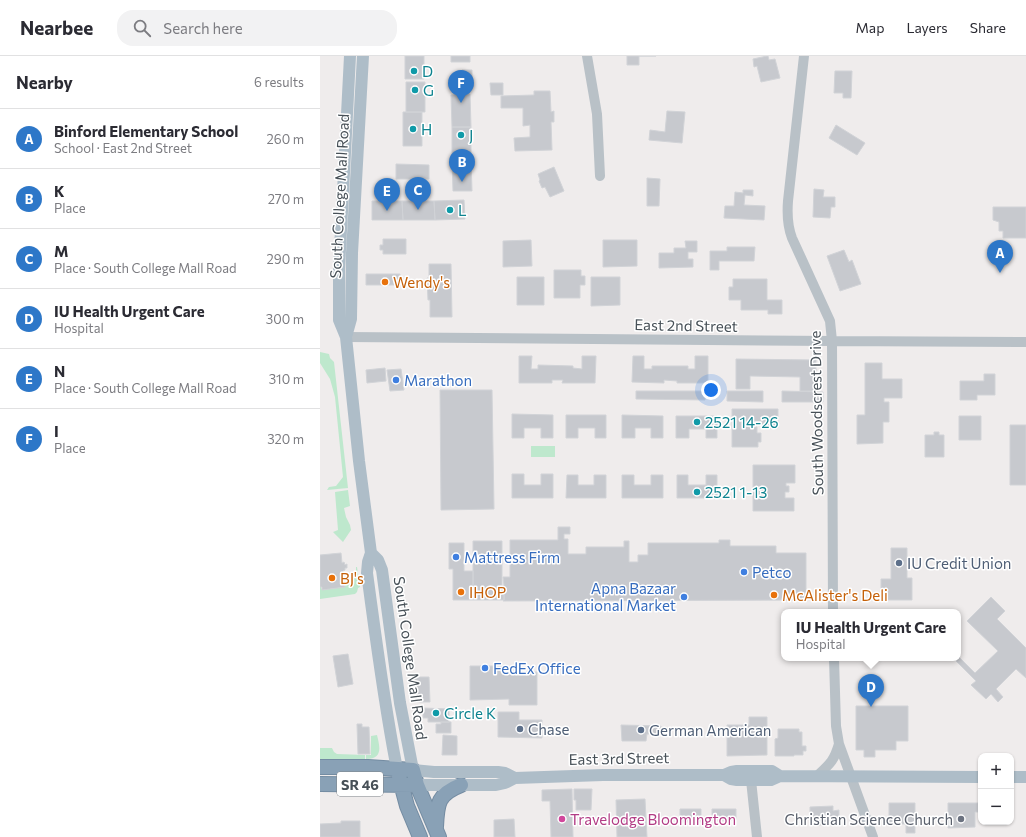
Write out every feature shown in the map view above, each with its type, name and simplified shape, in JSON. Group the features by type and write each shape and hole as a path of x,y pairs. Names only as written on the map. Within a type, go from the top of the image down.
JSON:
{"highway":[{"name":"East 3rd Street","path":"320,767 413,770"},
{"name":"SR 46","path":"398,769 407,806 420,837"},
{"path":"413,770 417,785 437,833"},
{"name":"East 3rd Street","path":"320,784 417,785"},
{"path":"437,833 437,807 439,800 449,791 462,785"}],"main road":[{"name":"South College Mall Road","path":"346,337 351,319 351,293 345,269 340,233 350,56"},
{"name":"South College Mall Road","path":"363,56 353,238 339,288 339,320 346,337 359,461 371,553 367,573 383,691 398,769"},
{"path":"340,233 353,238"},
{"path":"339,288 351,293"},
{"name":"South College Mall Road","path":"371,553 378,560 382,570 400,703 413,770"},
{"name":"East 3rd Street","path":"413,770 434,772 498,772 506,773 515,778"},
{"name":"East 3rd Street","path":"417,785 501,784 515,778 611,775 724,775 737,771 770,771 780,776"},
{"name":"East 3rd Street","path":"724,775 733,780 771,780 780,776 978,777"},
{"path":"1014,777 1026,777"}],"street":[{"path":"586,56 597,114 600,176"},
{"name":"South Woodscrest Drive","path":"804,56 788,201 788,224 798,251 830,321 832,342 833,609"},
{"name":"East 2nd Street","path":"346,337 832,342 1026,342"},
{"path":"834,661 836,726 839,744 873,837"},
{"path":"817,776 833,760 839,744"},
{"path":"751,780 757,837"}],"green space":[{"path":"320,352 329,354 330,358 334,362 348,488 327,490 329,487 336,486 343,477 335,397 330,379 320,363"},
{"path":"531,446 555,446 555,457 531,457"},
{"path":"348,490 350,506 344,508 351,530 343,542 333,532 338,530 335,492"},
{"path":"356,567 360,587 355,594 320,599 320,585 322,590 345,587 345,585 353,584 351,573 356,572"},
{"path":"377,735 379,744 378,755 366,759 366,755 371,755 371,736"},
{"path":"320,748 332,748 337,754 365,755 365,759 320,759"}],"building":[{"name":"D","path":"405,56 424,56 424,79 405,79"},
{"path":"451,56 470,56 470,62 451,62"},
{"path":"627,56 639,56 639,65 627,65"},
{"path":"768,56 769,60 775,59 780,78 761,82 757,66 754,67 753,59"},
{"path":"462,70 472,70 472,86 462,86"},
{"path":"835,71 852,71 851,98 843,98 843,93 834,93"},
{"name":"G","path":"406,82 425,82 425,112 406,112"},
{"path":"490,83 503,83 503,95 491,95"},
{"path":"534,91 550,91 551,112 554,111 554,122 551,122 552,150 515,151 514,138 530,137 530,125 523,126 523,108 501,108 501,96 534,95"},
{"path":"470,94 471,127 452,127 451,95"},
{"path":"667,111 685,112 682,143 649,140 650,130 665,132"},
{"name":"H","path":"403,112 422,112 422,146 403,146"},
{"path":"836,125 865,143 857,155 829,138"},
{"name":"J","path":"452,127 471,127 471,158 452,158"},
{"path":"452,158 471,158 472,191 453,191"},
{"path":"396,164 429,165 429,179 396,179"},
{"path":"554,167 564,191 550,197 545,187 542,188 538,174"},
{"path":"647,178 660,179 659,206 647,206"},
{"path":"814,189 824,190 823,197 835,197 835,207 831,207 830,218 813,217"},
{"path":"743,190 753,190 753,196 745,195 744,205 765,206 764,220 724,218 725,206 734,206 735,192 743,193"},
{"name":"L","path":"464,200 465,219 435,220 434,201"},
{"path":"372,201 402,201 403,220 372,220"},
{"path":"402,201 434,201 435,220 403,220"},
{"path":"993,207 1026,207 1026,238 1003,238 1003,231 999,231 999,222 993,220"},
{"path":"383,239 406,239 406,254 383,254 383,250 380,250 380,245 383,245"},
{"path":"531,240 532,266 503,267 503,241"},
{"path":"603,240 637,240 637,266 603,267"},
{"path":"685,241 697,241 697,252 688,252 688,259 693,259 693,267 659,268 659,253 674,253 674,248 686,248"},
{"path":"727,247 755,247 754,261 719,261 719,270 710,270 710,251 727,251"},
{"path":"844,250 849,262 852,260 861,284 840,291 827,256"},
{"path":"429,264 451,264 452,317 430,317 430,300 428,300 427,278 429,278"},
{"path":"554,270 581,270 581,276 585,276 585,285 580,285 580,298 554,298"},
{"name":"Wendy's","path":"366,274 400,274 400,278 403,278 403,285 366,285"},
{"path":"517,277 544,277 544,305 517,305"},
{"path":"591,277 620,277 620,305 591,306"},
{"path":"733,279 767,279 767,300 782,300 782,314 768,314 768,310 741,310 741,300 729,300 729,287 733,287"},
{"path":"519,356 532,356 531,369 538,369 538,365 573,366 573,368 582,369 582,356 596,356 595,383 562,383 563,380 552,380 552,383 519,383"},
{"path":"633,356 644,356 644,369 652,369 652,366 688,366 688,369 695,369 695,356 708,356 708,383 677,383 677,381 664,380 664,383 632,382"},
{"path":"736,359 816,360 816,391 800,391 800,377 750,376 750,389 736,389"},
{"path":"865,363 882,363 882,379 902,379 902,398 884,398 884,402 889,402 889,422 883,422 883,443 857,444 857,415 865,415"},
{"name":"Marathon","path":"385,368 386,381 367,383 366,370"},
{"name":"Marathon","path":"401,369 404,390 390,391 387,370"},
{"path":"984,374 995,374 995,395 977,395 977,400 960,400 960,381 984,381"},
{"path":"440,390 492,390 494,509 441,510"},
{"path":"636,391 705,391 705,400 636,399"},
{"path":"727,391 763,391 763,402 727,401"},
{"path":"782,391 823,392 823,402 782,402"},
{"path":"732,409 778,409 778,428 762,428 762,421 748,421 748,427 757,427 757,433 761,433 761,442 758,442 758,447 732,447"},
{"path":"512,414 553,415 553,438 541,438 541,428 524,428 524,438 512,438"},
{"path":"566,415 606,415 606,438 595,438 595,428 578,428 578,438 566,438"},
{"path":"622,415 663,416 663,438 651,438 651,428 635,428 635,438 622,438"},
{"name":"2521 14-26","path":"676,416 717,416 717,438 706,438 706,429 689,429 689,438 676,438"},
{"path":"959,416 981,416 981,440 959,440"},
{"path":"1010,425 1026,425 1026,485 1010,485"},
{"path":"934,432 939,432 939,435 944,435 944,457 925,457 925,435 934,435"},
{"path":"753,465 795,465 795,483 786,483 786,486 789,486 789,492 785,492 785,498 794,498 794,511 753,511"},
{"path":"512,474 524,474 524,485 541,485 541,474 553,474 553,498 512,498"},
{"path":"567,475 578,475 578,485 594,485 594,475 606,475 606,498 566,498"},
{"path":"622,475 634,475 634,485 651,485 651,475 663,475 663,498 622,498"},
{"name":"2521 1-13","path":"677,475 688,475 688,485 706,485 706,475 717,475 717,498 677,498"},
{"path":"558,527 570,527 570,534 564,534 564,539 568,539 568,554 586,554 586,547 624,547 624,541 629,541 629,562 638,562 638,555 648,555 648,543 719,543 719,540 730,540 730,546 776,546 776,553 806,553 806,600 503,601 503,577 510,577 510,540 558,540"},
{"path":"473,541 502,541 502,586 504,586 504,600 473,600"},
{"path":"449,543 464,543 464,571 473,571 473,600 453,600 453,569 449,569"},
{"name":"IU Credit Union","path":"891,548 907,548 907,578 912,578 912,600 881,600 881,579 891,579"},
{"name":"BJ's","path":"341,553 342,563 344,562 345,565 347,564 347,568 343,571 345,587 322,590 322,587 320,587 320,555"},
{"path":"991,597 1005,611 997,619 1026,648 1026,678 1016,669 996,689 1003,697 998,702 991,694 986,699 971,685 976,681 956,661 961,661 961,659 975,673 998,651 967,621"},
{"path":"348,654 353,684 338,687 333,656"},
{"path":"470,666 504,666 504,672 537,672 537,705 509,705 509,699 470,700"},
{"path":"411,677 429,677 430,702 411,702"},
{"path":"856,706 908,706 908,741 896,741 896,750 875,750 875,757 864,757 864,750 856,750"},
{"name":"Circle K","path":"423,708 449,709 449,722 428,722 428,718 423,718"},
{"name":"Chase","path":"498,712 519,712 519,720 542,720 542,738 498,737"},
{"path":"749,717 767,717 767,755 727,756 727,725 749,725"},
{"name":"Circle K","path":"441,722 451,722 451,733 436,733 436,724 441,724"},
{"path":"357,724 362,724 362,727 369,727 370,754 358,754"},
{"name":"German American","path":"621,725 661,726 661,734 647,734 646,741 622,741"},
{"path":"778,729 799,729 799,732 802,732 802,746 806,746 806,751 803,751 803,755 775,756 775,739 778,738"},
{"name":"Circle K","path":"443,735 457,736 457,755 442,755"},
{"name":"Travelodge Bloomington","path":"572,789 573,837 551,837 550,801 542,801 542,790"},
{"path":"574,789 592,789 591,810 576,810"},
{"path":"645,799 647,837 617,837 616,800"},
{"path":"889,803 915,803 915,833 906,833 906,824 889,824"},
{"name":"Christian Science Church","path":"948,803 978,803 978,812 975,812 975,827 948,828"},
{"path":"833,806 833,811 839,810 839,825 810,825 810,807"},
{"path":"680,809 701,809 701,822 680,822"},
{"path":"712,809 736,809 736,820 712,820"},
{"path":"514,819 515,837 494,837 494,820"},
{"path":"341,821 360,821 360,837 320,837 320,824 341,823"}],"place":[{"name":"D","path":"414,71"},
{"name":"G","path":"415,90"},
{"name":"I","path":"461,103"},
{"name":"H","path":"413,129"},
{"name":"J","path":"461,135"},
{"name":"K","path":"462,182"},
{"name":"M","path":"418,210"},
{"name":"L","path":"450,210"},
{"name":"N","path":"387,211"},
{"name":"Binford Elementary School","path":"1000,273"},
{"name":"Wendy's","path":"385,282"},
{"name":"Marathon","path":"396,380"},
{"name":"2521 14-26","path":"697,422"},
{"name":"2521 1-13","path":"697,492"},
{"name":"Mattress Firm","path":"456,557"},
{"name":"IU Credit Union","path":"899,563"},
{"name":"Petco","path":"744,572"},
{"name":"BJ's","path":"332,578"},
{"name":"IHOP","path":"461,592"},
{"name":"McAlister's Deli","path":"774,595"},
{"name":"Apna Bazaar International Market","path":"684,597"},
{"name":"FedEx Office","path":"485,668"},
{"name":"IU Health Urgent Care","path":"871,707"},
{"name":"Circle K","path":"436,713"},
{"name":"Chase","path":"520,729"},
{"name":"German American","path":"641,730"},
{"name":"Travelodge Bloomington","path":"562,819"},
{"name":"Christian Science Church","path":"961,819"}]}
